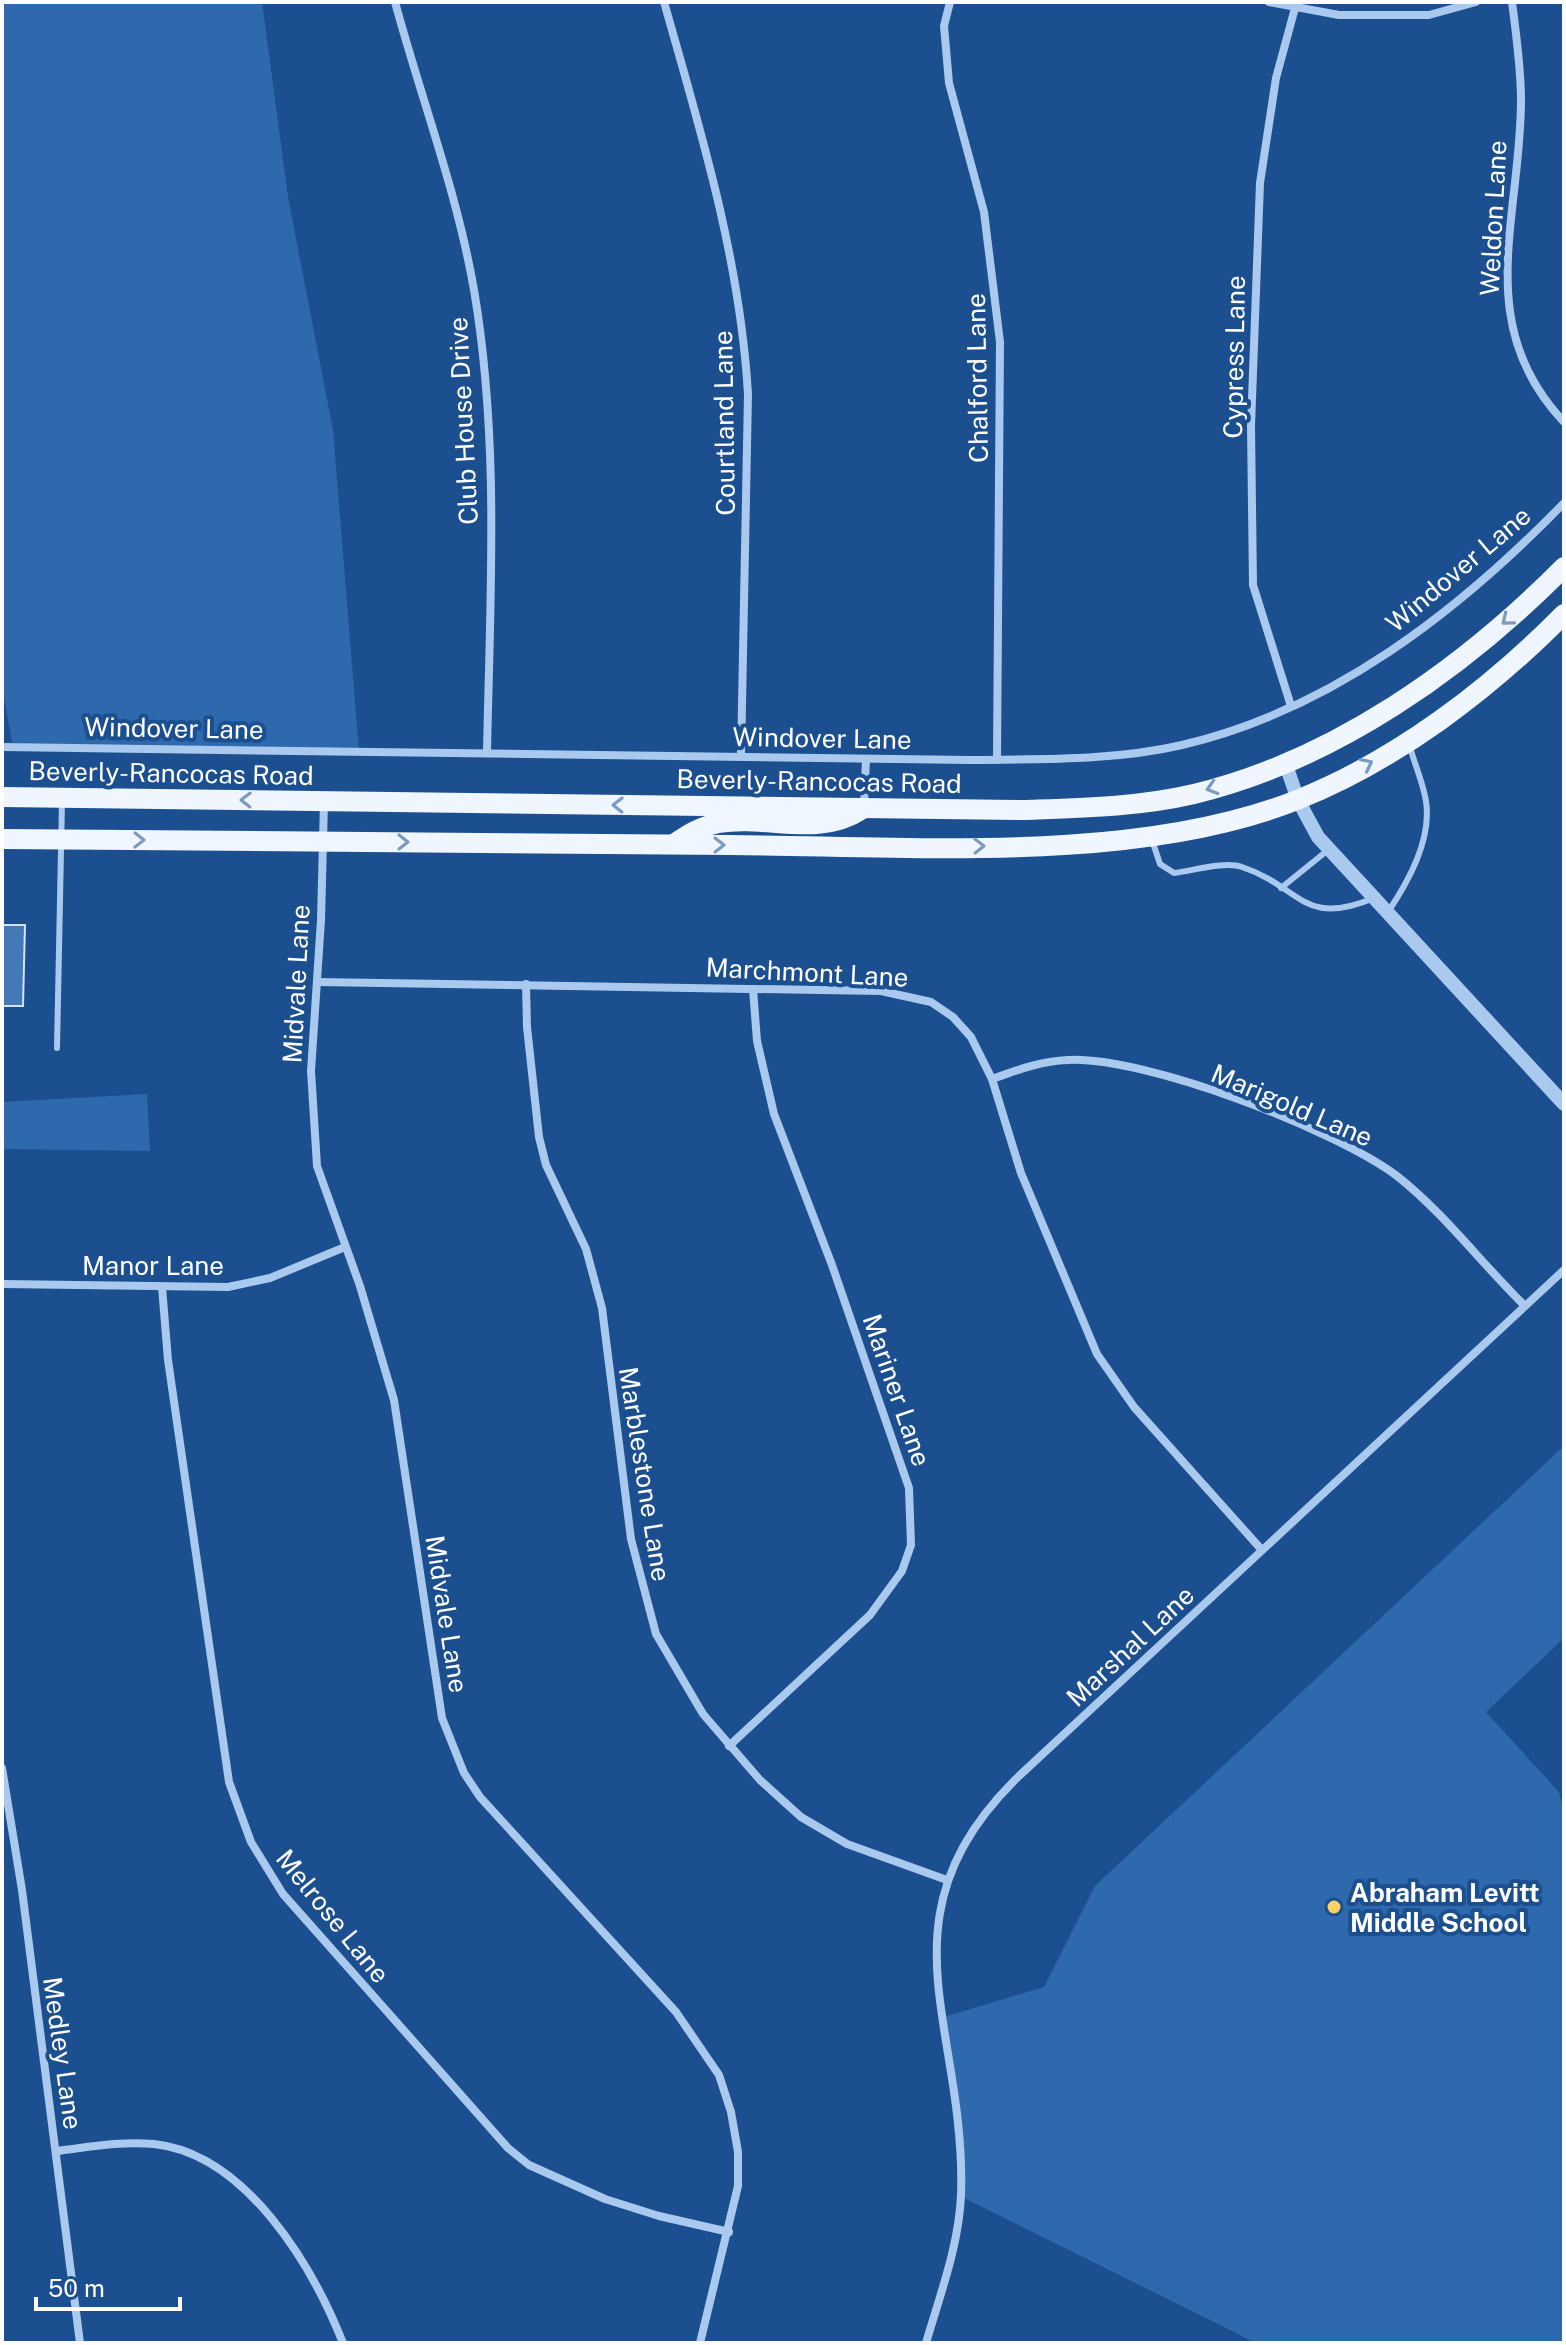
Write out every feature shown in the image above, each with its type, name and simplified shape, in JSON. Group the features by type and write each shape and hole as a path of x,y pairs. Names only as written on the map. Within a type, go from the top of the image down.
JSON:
{"main road":[{"name":"Beverly-Rancocas Road","path":"2,797 864,808 1119,807 1195,794 1286,765 1351,731 1467,653 1530,601 1564,567"},
{"path":"2,839 1063,844 1151,835 1192,829 1298,800 1408,740 1457,709 1564,614"},
{"path":"674,844 696,829 720,822 826,824 847,819 864,808"}],"street":[{"name":"Club House Drive","path":"395,2 457,218 479,318 490,451 487,752"},
{"name":"Courtland Lane","path":"664,2 729,241 744,335 748,394 741,757"},
{"name":"Chalford Lane","path":"950,2 944,26 949,83 984,212 999,329 997,760"},
{"path":"1269,2 1339,15 1429,15 1476,2"},
{"name":"Weldon Lane","path":"1512,2 1521,101 1505,257 1508,309 1520,354 1547,403 1564,422"},
{"name":"Cypress Lane","path":"1291,706 1253,585 1251,426 1260,183 1276,78 1295,8"},
{"name":"Windover Lane","path":"2,747 997,760 1090,757 1182,745 1241,727 1291,706 1411,639 1490,575 1564,503"},
{"path":"864,808 866,759"},
{"path":"1286,765 1298,800 1318,837 1564,1104"},
{"name":"Midvale Lane","path":"324,801 325,842 310,1104 317,1166 394,1400 437,1688 453,1747 480,1797 676,2012 719,2075 731,2112 738,2152 738,2186 700,2343"},
{"name":"Marchmont Lane","path":"317,982 881,991 931,1002 953,1017 971,1037 992,1079 1021,1173 1097,1354 1134,1407 1261,1549"},
{"name":"Marblestone Lane","path":"526,984 527,1027 539,1137 546,1165 586,1249 602,1308 631,1539 645,1603 670,1663 703,1714 729,1746 781,1799 824,1832 869,1854 947,1880"},
{"name":"Mariner Lane","path":"729,1746 870,1615 888,1594 911,1545 913,1517 909,1488 891,1433 832,1265 774,1114 757,1041 753,989"},
{"name":"Marigold Lane","path":"992,1079 1050,1062 1115,1063 1187,1084 1298,1124 1352,1148 1400,1179 1525,1306"},
{"name":"Manor Lane","path":"2,1284 203,1288 250,1283 308,1264 345,1247"},
{"name":"Marshal Lane","path":"926,2343 958,2221 958,2153 934,1947 936,1919 947,1880 965,1840 998,1796 1564,1270"},
{"name":"Melrose Lane","path":"162,1287 168,1360 229,1782 237,1812 265,1869 485,2126 529,2165 605,2199 659,2216 729,2232"},
{"name":"Medley Lane","path":"2,1768 57,2151 80,2343"},
{"path":"57,2151 108,2144 155,2144 206,2160 249,2195 296,2251 319,2287 343,2343"}],"lane":[{"path":"1388,912 1405,886 1421,846 1423,832 1426,804 1408,740"},
{"path":"57,1048 62,798"},
{"path":"1151,835 1160,864 1174,873 1240,866 1320,909 1346,910 1374,898"},
{"path":"1281,888 1329,849"}],"shaded area":[{"path":"2,2 262,2 288,197 333,430 359,751 13,747 2,687"},
{"path":"147,1094 150,1151 2,1149 2,1102"},
{"name":"Abraham Levitt Middle School","path":"1564,1446 1564,1638 1486,1712 1559,1792 1564,1812 1564,2343 1256,2343 960,2196 944,2017 1044,1987 1095,1886"}],"building":[{"path":"2,925 25,925 23,1006 2,1006"}],"place":[{"name":"Abraham Levitt Middle School","path":"1334,1907"}]}
